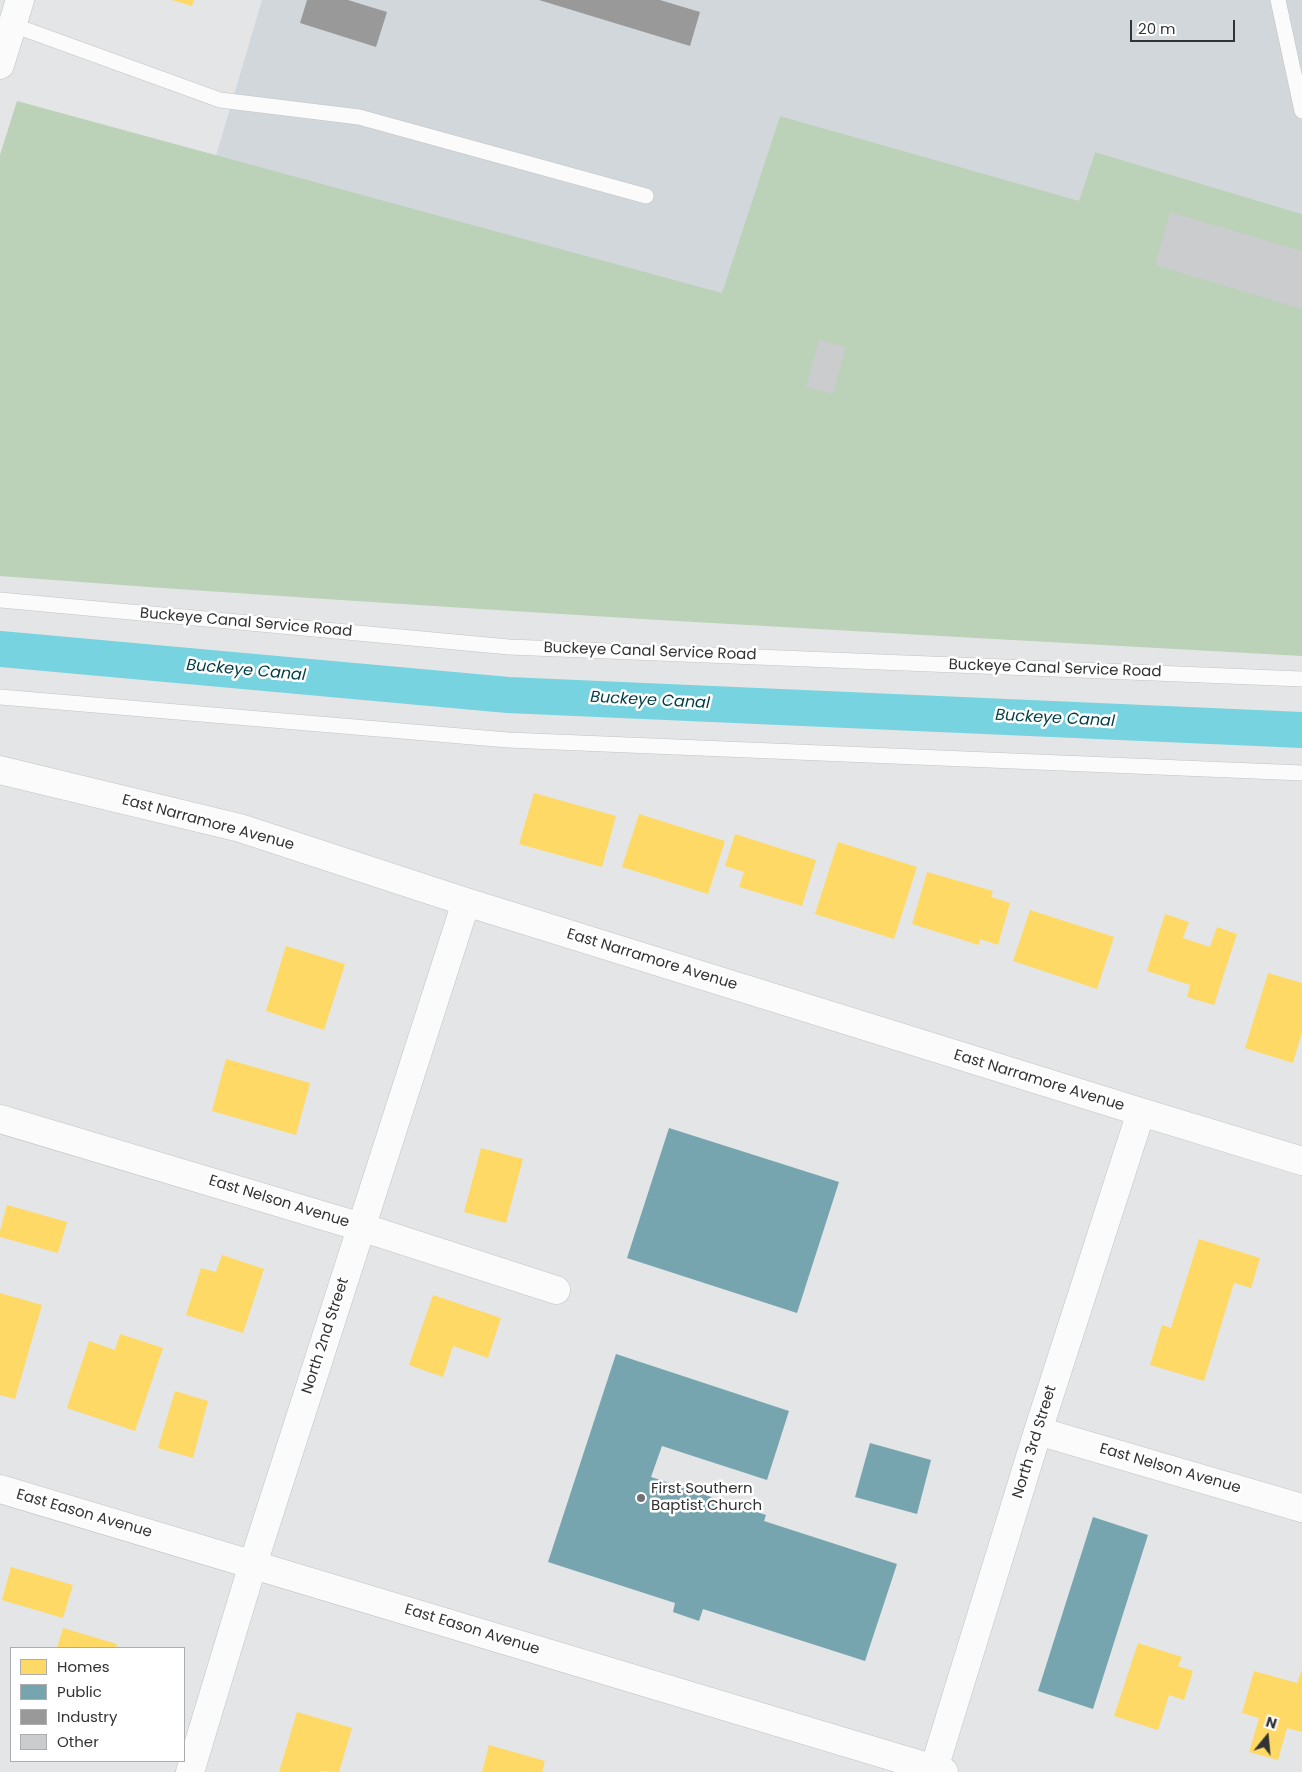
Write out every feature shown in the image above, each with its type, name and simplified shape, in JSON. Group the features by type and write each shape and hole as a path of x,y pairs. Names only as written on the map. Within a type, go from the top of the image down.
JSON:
{"street":[{"path":"0,65 20,0"},
{"name":"East Narramore Avenue","path":"0,770 240,828 466,902 1141,1112 1302,1160"},
{"name":"North 2nd Street","path":"190,1772 253,1564 466,902"},
{"name":"North 3rd Street","path":"937,1771 1038,1431 1141,1112"},
{"name":"East Nelson Avenue","path":"0,1119 361,1227 556,1290"},
{"name":"East Nelson Avenue","path":"1038,1431 1302,1508"},
{"name":"East Eason Avenue","path":"0,1489 937,1771"}],"lane":[{"path":"1278,0 1302,111"},
{"path":"12,26 220,100 359,117 646,196"},
{"name":"Buckeye Canal Service Road","path":"0,600 509,647 1302,679"},
{"path":"0,697 508,740 1302,773"}],"shaded area":[{"path":"262,0 1302,0 1302,214 1095,152 1079,202 780,116 722,294 216,156"}],"green space":[{"path":"17,101 722,293 780,116 1079,201 1095,152 1302,214 1302,656 488,609 0,576 0,155"}],"building: Homes":[{"path":"172,0 194,0 192,6"},
{"path":"534,793 616,816 602,867 519,844"},
{"path":"639,814 725,841 708,894 622,867"},
{"path":"735,834 816,860 802,906 739,887 744,872 725,866"},
{"path":"838,842 917,867 894,939 815,914"},
{"path":"927,872 993,891 991,897 1010,903 998,945 980,939 979,945 912,924"},
{"path":"1030,910 1114,937 1097,989 1013,961"},
{"path":"1165,914 1189,922 1183,938 1210,947 1217,927 1237,934 1214,1005 1187,997 1190,985 1147,971"},
{"path":"286,946 345,964 324,1030 266,1011"},
{"path":"1268,973 1302,983 1302,1032 1293,1063 1245,1048"},
{"path":"226,1059 310,1083 296,1135 212,1111"},
{"path":"481,1148 523,1159 506,1223 464,1212"},
{"path":"7,1205 67,1222 58,1253 0,1237"},
{"path":"1199,1239 1260,1258 1251,1288 1234,1283 1204,1381 1150,1365 1162,1325 1171,1328"},
{"path":"222,1255 264,1269 243,1333 186,1315 201,1268 216,1272"},
{"path":"0,1293 42,1305 15,1399 0,1395"},
{"path":"433,1295 501,1318 488,1358 453,1346 443,1377 409,1365"},
{"path":"120,1334 163,1348 135,1431 67,1408 89,1341 115,1350"},
{"path":"175,1391 208,1401 193,1458 158,1448"},
{"path":"11,1567 73,1585 63,1618 2,1600"},
{"path":"63,1628 117,1644 116,1647 57,1647"},
{"path":"1138,1643 1182,1657 1178,1666 1193,1671 1184,1700 1169,1695 1158,1730 1114,1716"},
{"path":"1302,1669 1302,1732 1287,1728 1278,1760 1249,1752 1259,1718 1242,1713 1254,1671 1297,1683"},
{"path":"297,1712 352,1728 339,1772 279,1772"},
{"path":"489,1745 545,1761 542,1772 482,1772"}],"building: Public":[{"path":"669,1128 839,1182 797,1313 627,1258"},
{"name":"First Southern Baptist Church","path":"616,1354 789,1411 767,1480 662,1446 651,1477 766,1515 764,1521 897,1564 865,1661 703,1609 699,1621 673,1612 675,1603 548,1562"},
{"path":"870,1443 931,1460 917,1514 855,1497"},
{"path":"1093,1517 1148,1535 1093,1709 1038,1691"}],"building: Industry":[{"path":"307,0 348,0 387,12 376,47 300,23"},
{"path":"539,0 660,0 700,12 690,46"}],"building: Other":[{"path":"1170,212 1302,251 1302,309 1155,265"},
{"path":"819,340 846,347 833,394 806,387"}],"waterway":[{"name":"Buckeye Canal","path":"0,649 508,695 1302,730"}],"place":[{"name":"First Southern Baptist Church","path":"641,1498"}]}
